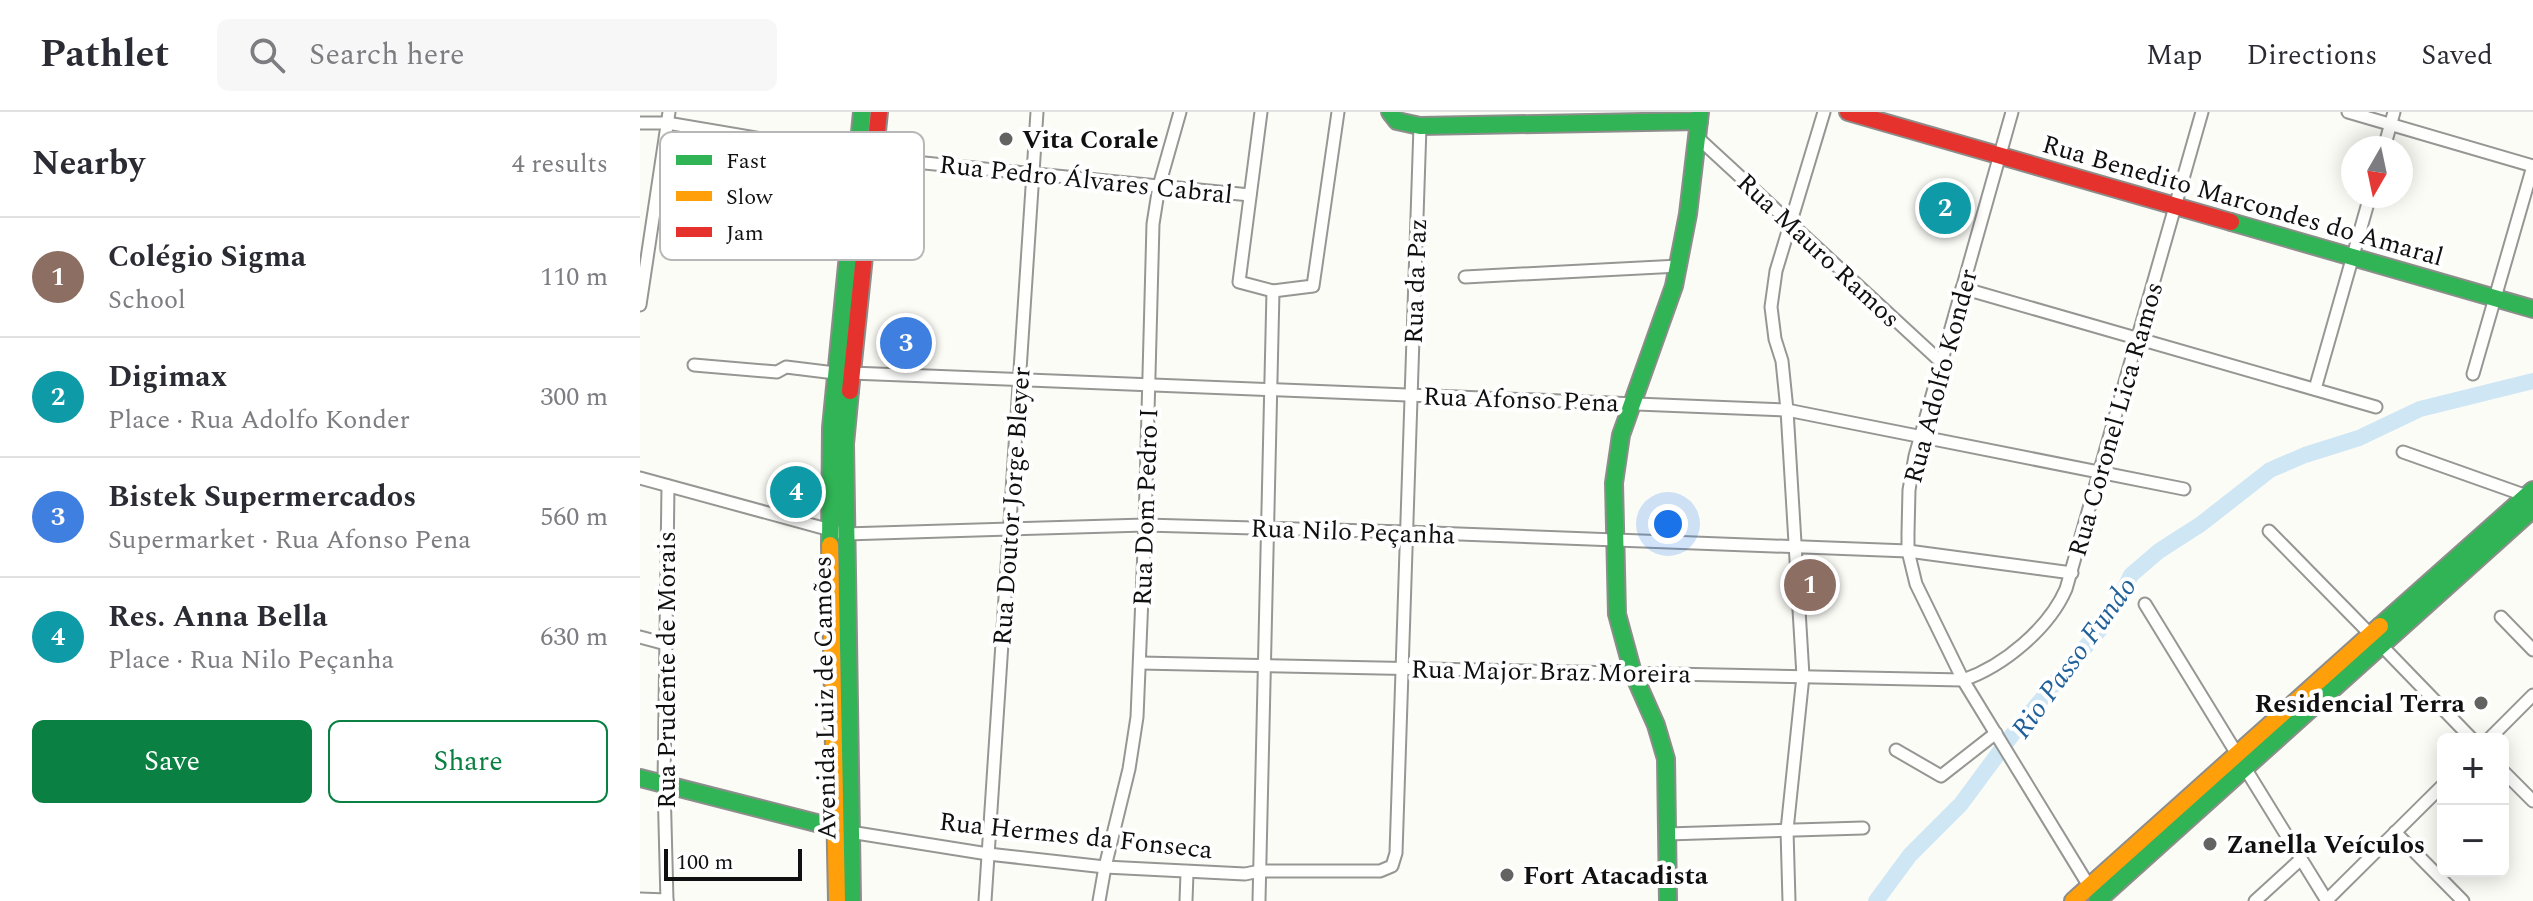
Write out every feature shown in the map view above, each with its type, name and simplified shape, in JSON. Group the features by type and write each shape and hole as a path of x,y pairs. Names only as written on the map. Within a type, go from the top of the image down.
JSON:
{"main road":[{"name":"Avenida Luiz de Camões","path":"862,112 864,132"},
{"name":"Avenida Luiz de Camões","path":"873,132 879,112"},
{"path":"1390,112 1397,121 1420,126 1699,123 1679,266 1666,313 1631,404 1616,459 1613,540 1617,614 1633,673 1663,742 1667,774 1668,901"},
{"name":"Rua Benedito Marcondes do Amaral","path":"1855,113 2533,309"},
{"name":"Avenida Luiz de Camões","path":"837,901 843,830 838,532 831,428 843,373 855,260"},
{"path":"2073,901 2096,897 2531,498"},
{"name":"Rua Hermes da Fonseca","path":"640,778 843,830"},
{"name":"Avenida Luiz de Camões","path":"843,830 852,901"}],"street":[{"name":"Rua Doutor Jorge Bleyer","path":"985,901 1037,112"},
{"name":"Rua Dom Pedro I","path":"1099,901 1134,744 1140,663 1153,224 1159,186 1180,112"},
{"path":"1261,112 1239,282 1273,291 1313,286 1338,112"},
{"path":"1789,901 1787,830 1803,676 1787,410 1782,361 1775,339 1771,307 1776,271 1824,112"},
{"name":"Rua Adolfo Konder","path":"2012,112 1920,437 1909,490 1908,551 1920,592 1963,680 2096,897"},
{"name":"Rua Coronel Lica Ramos","path":"1963,680 1993,666 2038,631 2059,605 2072,573 2202,112"},
{"path":"2348,112 2533,166 2473,374"},
{"path":"2388,136 2394,112"},
{"name":"Rua Pedro Álvares Cabral","path":"640,123 668,117 744,132"},
{"name":"Rua Mauro Ramos","path":"1699,123 1790,223 1941,362"},
{"name":"Rua da Paz","path":"1392,866 1396,853 1420,126"},
{"name":"Rua Pedro Álvares Cabral","path":"924,162 1250,195"},
{"path":"640,305 660,171"},
{"path":"2315,389 2367,208"},
{"path":"1465,277 1679,266"},
{"path":"1962,288 2376,407"},
{"path":"1259,901 1273,291"},
{"name":"Rua Afonso Pena","path":"694,365 777,372 786,367 843,373 1787,410 2184,489"},
{"path":"2403,452 2531,498"},
{"name":"Rua Nilo Peçanha","path":"640,478 838,532 1145,525 1406,532 1908,551 2072,573"},
{"name":"Rua Prudente de Morais","path":"667,901 664,784 668,486"},
{"path":"2269,531 2466,733"},
{"path":"2145,604 2327,901 2437,791"},
{"path":"2501,617 2533,650"},
{"path":"640,637 666,644"},
{"name":"Rua Major Braz Moreira","path":"1140,663 1963,680"},
{"path":"2495,733 2533,695"},
{"path":"1896,750 1941,776 2002,743"},
{"path":"2509,777 2533,801"},
{"path":"1667,834 1863,828"},
{"name":"Rua Hermes da Fonseca","path":"843,830 988,854 1187,873 1380,871 1392,866"},
{"path":"2395,832 2463,901"},
{"path":"2255,901 2301,859"},
{"path":"1186,901 1187,873"},
{"path":"640,899 667,901"}],"waterway":[{"name":"Rio Passo Fundo","path":"1876,901 1910,855 1961,804 2012,735 2102,627 2131,575 2159,551 2201,524 2270,470 2359,438 2420,409 2533,381"}],"traffic: fast":[{"path":"860,132 862,112"},
{"path":"1390,112 1397,121 1420,126 1699,121"},
{"path":"1668,901 1666,759 1656,725 1633,673 1617,614 1614,483 1621,435 1674,286 1688,214 1700,112"},
{"path":"2231,222 2533,309"},
{"path":"830,545 831,428 847,260"},
{"path":"850,391 845,444 852,901"},
{"path":"2380,626 2533,490"},
{"path":"2097,901 2533,509"},
{"path":"640,778 836,828"}],"traffic: slow":[{"path":"830,545 837,901"},
{"path":"2073,901 2380,626"}],"traffic: jam":[{"path":"877,132 879,112"},
{"path":"1848,112 2231,222"},
{"path":"850,391 864,260"}],"place":[{"name":"Vita Corale","path":"1006,139"},
{"name":"Digimax","path":"1945,208"},
{"name":"Bistek Supermercados","path":"906,343"},
{"name":"Res. Anna Bella","path":"796,492"},
{"name":"Colégio Sigma","path":"1810,585"},
{"name":"Residencial Terra","path":"2481,703"},
{"name":"Zanella Veículos","path":"2210,844"},
{"name":"Fort Atacadista","path":"1507,875"}]}
